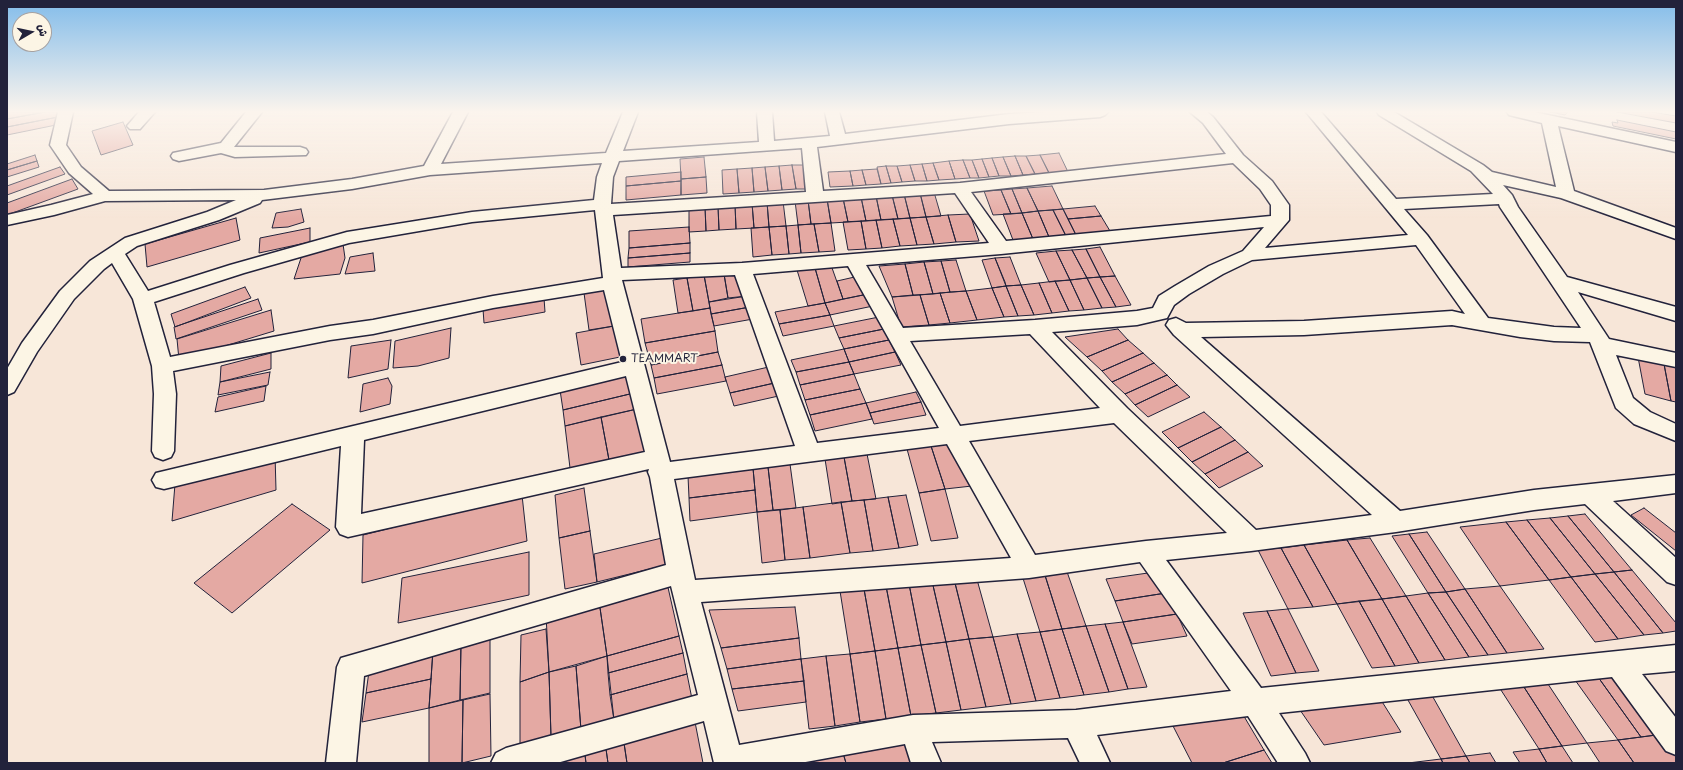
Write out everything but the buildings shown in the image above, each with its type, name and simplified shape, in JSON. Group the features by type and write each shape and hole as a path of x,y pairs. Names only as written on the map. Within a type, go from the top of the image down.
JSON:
{"street":[{"path":"61,148 75,170 104,196"},
{"path":"430,170 441,148"},
{"path":"616,148 605,176 603,207 613,279 625,336 635,366 659,465 683,582 729,762 913,729 1076,724 1255,702 1676,658"},
{"path":"7,220 54,210 104,196 264,195 352,184 430,170 740,148"},
{"path":"809,148 814,197"},
{"path":"1229,148 1237,158 1266,186 1280,205 1280,220 1249,254"},
{"path":"1343,148 1422,239 1481,322"},
{"path":"1444,148 1477,168 1506,199 1509,207 1599,340 1624,402 1642,418 1676,433"},
{"path":"1555,148 1566,194"},
{"path":"179,156 222,149 235,152 300,152"},
{"path":"143,299 237,269 347,238 472,217 603,207 814,197 960,188 1237,158"},
{"path":"1486,176 1566,194 1676,234"},
{"path":"960,188 1002,248"},
{"path":"7,387 29,348 67,295 97,265 131,242 213,216 264,195"},
{"path":"1391,204 1506,199"},
{"path":"162,366 613,279 1002,248 1280,220"},
{"path":"1160,313 1166,301 1182,290 1216,270 1249,254 1422,239"},
{"path":"115,252 143,299 162,366 165,402 163,451"},
{"path":"854,260 1029,567"},
{"path":"742,269 809,453"},
{"path":"1560,281 1676,314"},
{"path":"897,335 1035,327 1137,318 1160,313 1182,330 1396,522"},
{"path":"1182,330 1304,328 1452,318 1520,330 1599,340 1676,360"},
{"path":"1035,327 1119,414 1251,541"},
{"path":"164,480 635,366"},
{"path":"353,434 348,527 659,465 809,453 1119,414"},
{"path":"341,763 351,667 683,582 1029,567 1146,551 1251,541 1396,522 1534,500 1591,495 1676,484"},
{"path":"1591,495 1676,574"},
{"path":"1146,551 1255,702 1295,763"},
{"path":"1618,664 1676,741"},
{"path":"506,763 715,704"},
{"path":"1076,724 1095,763"},
{"path":"913,729 926,763"}],"place":[{"name":"TEAMMART","path":"623,359"}]}
